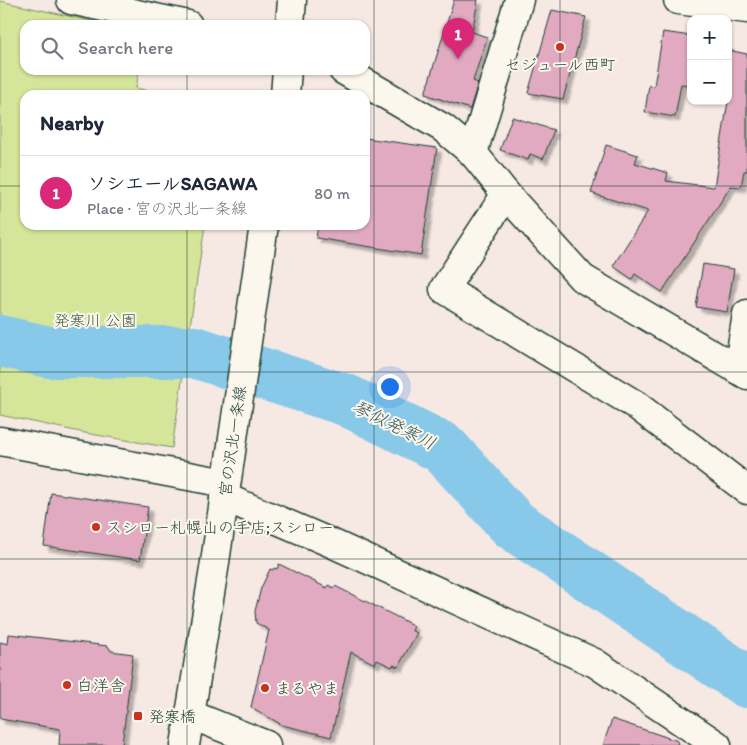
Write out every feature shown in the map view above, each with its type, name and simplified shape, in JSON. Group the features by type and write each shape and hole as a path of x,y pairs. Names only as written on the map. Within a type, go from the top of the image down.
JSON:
{"street":[{"path":"71,0 165,20"},
{"path":"290,20 292,0"},
{"path":"473,153 519,0"},
{"path":"678,0 747,9"},
{"path":"285,90 286,75"},
{"path":"352,75 443,128 473,153 506,194 582,278 743,373 747,314"},
{"path":"506,194 444,289 636,405 747,490"},
{"name":"宮の沢北一条線","path":"185,745 263,230"},
{"path":"0,441 226,481 329,542 594,663 717,745"},
{"path":"189,714 266,745"}],"green space":[{"name":"発寒川 公園","path":"0,1 86,20 20,20 20,75 138,75 136,88 145,90 20,90 20,230 204,230 172,448 85,433 0,415"}],"building":[{"path":"454,0 478,0 472,32 487,37 473,81 478,83 470,109 425,94"},
{"name":"セジュール西町","path":"552,10 586,17 563,99 528,93"},
{"path":"663,32 687,35 687,85 681,84 675,117 645,112 649,85 654,86"},
{"path":"732,51 747,54 747,171 744,171 741,187 731,186 662,292 635,274 632,279 613,266 648,211 591,193 606,145 638,155 635,163 668,173 666,181 714,187 727,105 732,105"},
{"path":"512,117 554,130 543,159 530,154 528,160 500,150"},
{"path":"370,139 437,148 421,255 316,238 317,230 370,230"},
{"path":"703,264 734,269 727,312 696,307"},
{"name":"スシロー札幌山の手店;スシロー","path":"51,493 148,507 140,560 44,546"},
{"path":"279,564 327,588 328,585 334,588 335,586 401,619 414,626 412,631 417,633 398,667 393,665 392,667 377,660 375,664 351,652 331,737 282,725 251,707 269,630 256,623 255,611 261,588 270,569 277,569"},
{"name":"白洋舎","path":"9,634 108,646 111,651 133,654 122,745 59,745 60,729 0,719 0,642 8,644"},
{"path":"612,719 678,741 677,745 603,745"}],"waterway":[{"name":"琴似発寒川","path":"0,341 49,352 194,352 346,400 443,448 514,525 747,682"}],"place":[{"name":"セジュール西町","path":"560,47"},
{"name":"ソシエールSAGAWA","path":"458,59"},
{"name":"スシロー札幌山の手店;スシロー","path":"96,527"},
{"name":"白洋舎","path":"67,685"},
{"name":"まるやま","path":"265,688"},
{"name":"発寒橋","path":"138,716"}]}
